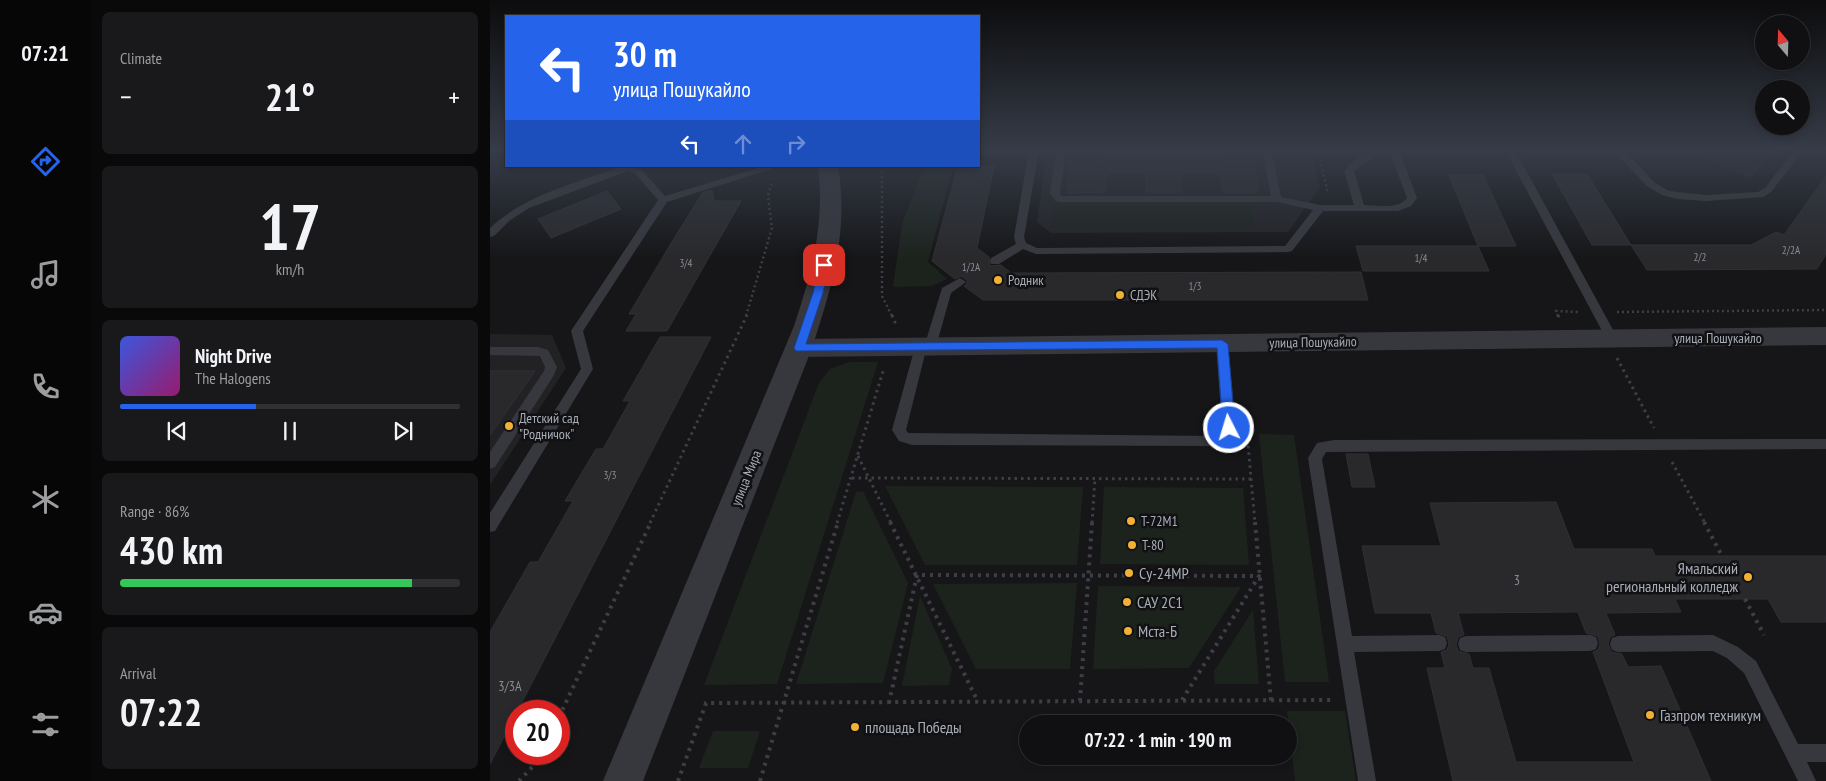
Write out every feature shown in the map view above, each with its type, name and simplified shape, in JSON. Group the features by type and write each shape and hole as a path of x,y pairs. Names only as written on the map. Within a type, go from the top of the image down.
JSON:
{"street":[{"name":"улица Мира","path":"623,781 799,348 818,293 828,251 831,219 830,186"},
{"name":"улица Пошукайло","path":"799,348 1826,336"}],"lane":[{"path":"490,234 505,219 525,206 577,186"},
{"path":"651,186 663,200"},
{"path":"490,526 587,369 577,331 663,200 709,186"},
{"path":"1028,186 1019,237 1022,245 1036,251 1283,250 1292,246 1325,208"},
{"path":"1056,186 1055,193 1059,199 1277,199 1325,208 1398,208 1405,206 1412,198 1408,186"},
{"path":"1274,186 1277,199"},
{"path":"1354,186 1360,208"},
{"path":"1530,186 1612,339"},
{"path":"1653,186 1678,197 1760,195 1771,186"},
{"path":"995,261 1022,245"},
{"path":"960,282 946,291 925,347 899,430 900,435 912,440 1214,440 1226,433 1229,428 1222,344"},
{"path":"490,351 538,351 544,353 551,367 550,372 490,463"},
{"path":"1368,781 1315,458 1322,446 1826,444"},
{"path":"1345,644 1439,643"},
{"path":"1618,644 1713,643 1728,648 1750,666 1807,781"},
{"path":"1466,644 1590,644"},
{"path":"1793,753 1826,753"}],"path":[{"path":"567,700 741,330 751,304 772,228 768,196 771,186"},
{"path":"760,781 883,373 895,322 882,296 882,186"},
{"path":"1323,186 1325,208"},
{"path":"1559,317 1556,311 1826,310"},
{"path":"858,455 978,702"},
{"path":"852,478 1251,479"},
{"path":"1080,701 1095,478"},
{"path":"917,575 1259,576 1182,701"},
{"path":"889,703 917,575"},
{"path":"1745,599 1764,635"},
{"path":"678,781 706,702 889,703 1354,700"},
{"path":"519,781 534,765"}],"shaded area":[{"path":"917,186 948,186 928,262 947,279 932,286 893,287 902,223"},
{"path":"1042,186 1320,187 1288,232 1051,233 1037,222"},
{"path":"1251,203 1254,227 1051,228 1054,204"},
{"name":"Детский сад \"Родничок\"","path":"490,334 552,335 566,368 490,485"},
{"path":"850,362 878,362 777,684 704,685 819,383 830,369"},
{"path":"1259,434 1294,435 1329,682 1285,682"},
{"path":"885,486 1083,487 1077,565 925,565"},
{"path":"1104,487 1243,488 1249,565 1100,564"},
{"path":"863,491 908,583 883,683 796,684 856,492"},
{"path":"1077,583 1070,669 976,669 933,584"},
{"path":"1098,586 1241,587 1189,668 1093,669"},
{"path":"920,596 952,669 949,685 902,686"},
{"path":"1253,610 1259,684 1215,684 1214,671"},
{"path":"1287,711 1345,711 1356,781 1295,781 1293,765 1297,765 1297,715 1287,715"},
{"path":"713,731 760,731 748,768 699,768"}],"building":[{"path":"952,186 990,186 977,248 989,257 990,266 1001,265 1011,273 1361,272 1368,300 983,300 964,286 967,284 967,280 961,276 955,279 932,261"},
{"path":"1068,186 1105,186 1105,192 1067,193"},
{"path":"1146,186 1181,186 1181,192 1146,192"},
{"path":"1221,186 1257,186 1258,192 1222,192"},
{"path":"1454,186 1488,186 1516,246 1478,246"},
{"path":"1559,186 1595,186 1631,245 1592,245"},
{"path":"1819,186 1826,186 1826,254 1817,269 1647,270 1631,245 1751,245 1776,232 1784,235"},
{"path":"712,190 714,201 741,201 667,331 626,331 636,314 629,314 670,245 703,192"},
{"path":"607,191 621,209 551,238 538,219"},
{"path":"1356,246 1478,246 1489,271 1363,271"},
{"path":"660,337 711,337 523,700 505,700 505,735 490,764 490,632 530,562 538,562 573,501 565,501 596,449 603,449 630,401 623,401"},
{"path":"490,371 535,371 490,435"},
{"path":"1346,454 1368,454 1375,487 1352,487"},
{"path":"1556,502 1574,549 1652,549 1655,556 1826,556 1826,622 1781,622 1768,599 1675,599 1681,612 1606,613 1615,635 1610,637 1608,643 1611,652 1622,654 1628,667 1661,666 1711,781 1453,781 1427,668 1445,668 1441,652 1447,650 1449,644 1447,636 1436,633 1431,613 1375,613 1362,546 1441,546 1430,503","holes":["1578,612 1586,633 1598,636 1600,644 1598,650 1593,652 1634,762 1516,762 1489,668 1473,668 1469,654 1458,651 1456,645 1458,637 1464,635 1458,613"]}],"place":[{"name":"Родник","path":"998,280"},
{"name":"СДЭК","path":"1120,295"},
{"name":"Детский сад \"Родничок\"","path":"509,426"},
{"name":"Т-72М1","path":"1131,521"},
{"name":"Т-80","path":"1132,545"},
{"name":"Су-24МР","path":"1129,573"},
{"name":"Ямальский региональный колледж","path":"1748,577"},
{"name":"САУ 2С1","path":"1127,602"},
{"name":"Мста-Б","path":"1128,631"},
{"name":"Газпром техникум","path":"1650,715"},
{"name":"площадь Победы","path":"855,727"}],"route":[{"path":"824,265 818,293 799,348 1222,344 1229,428"}]}
